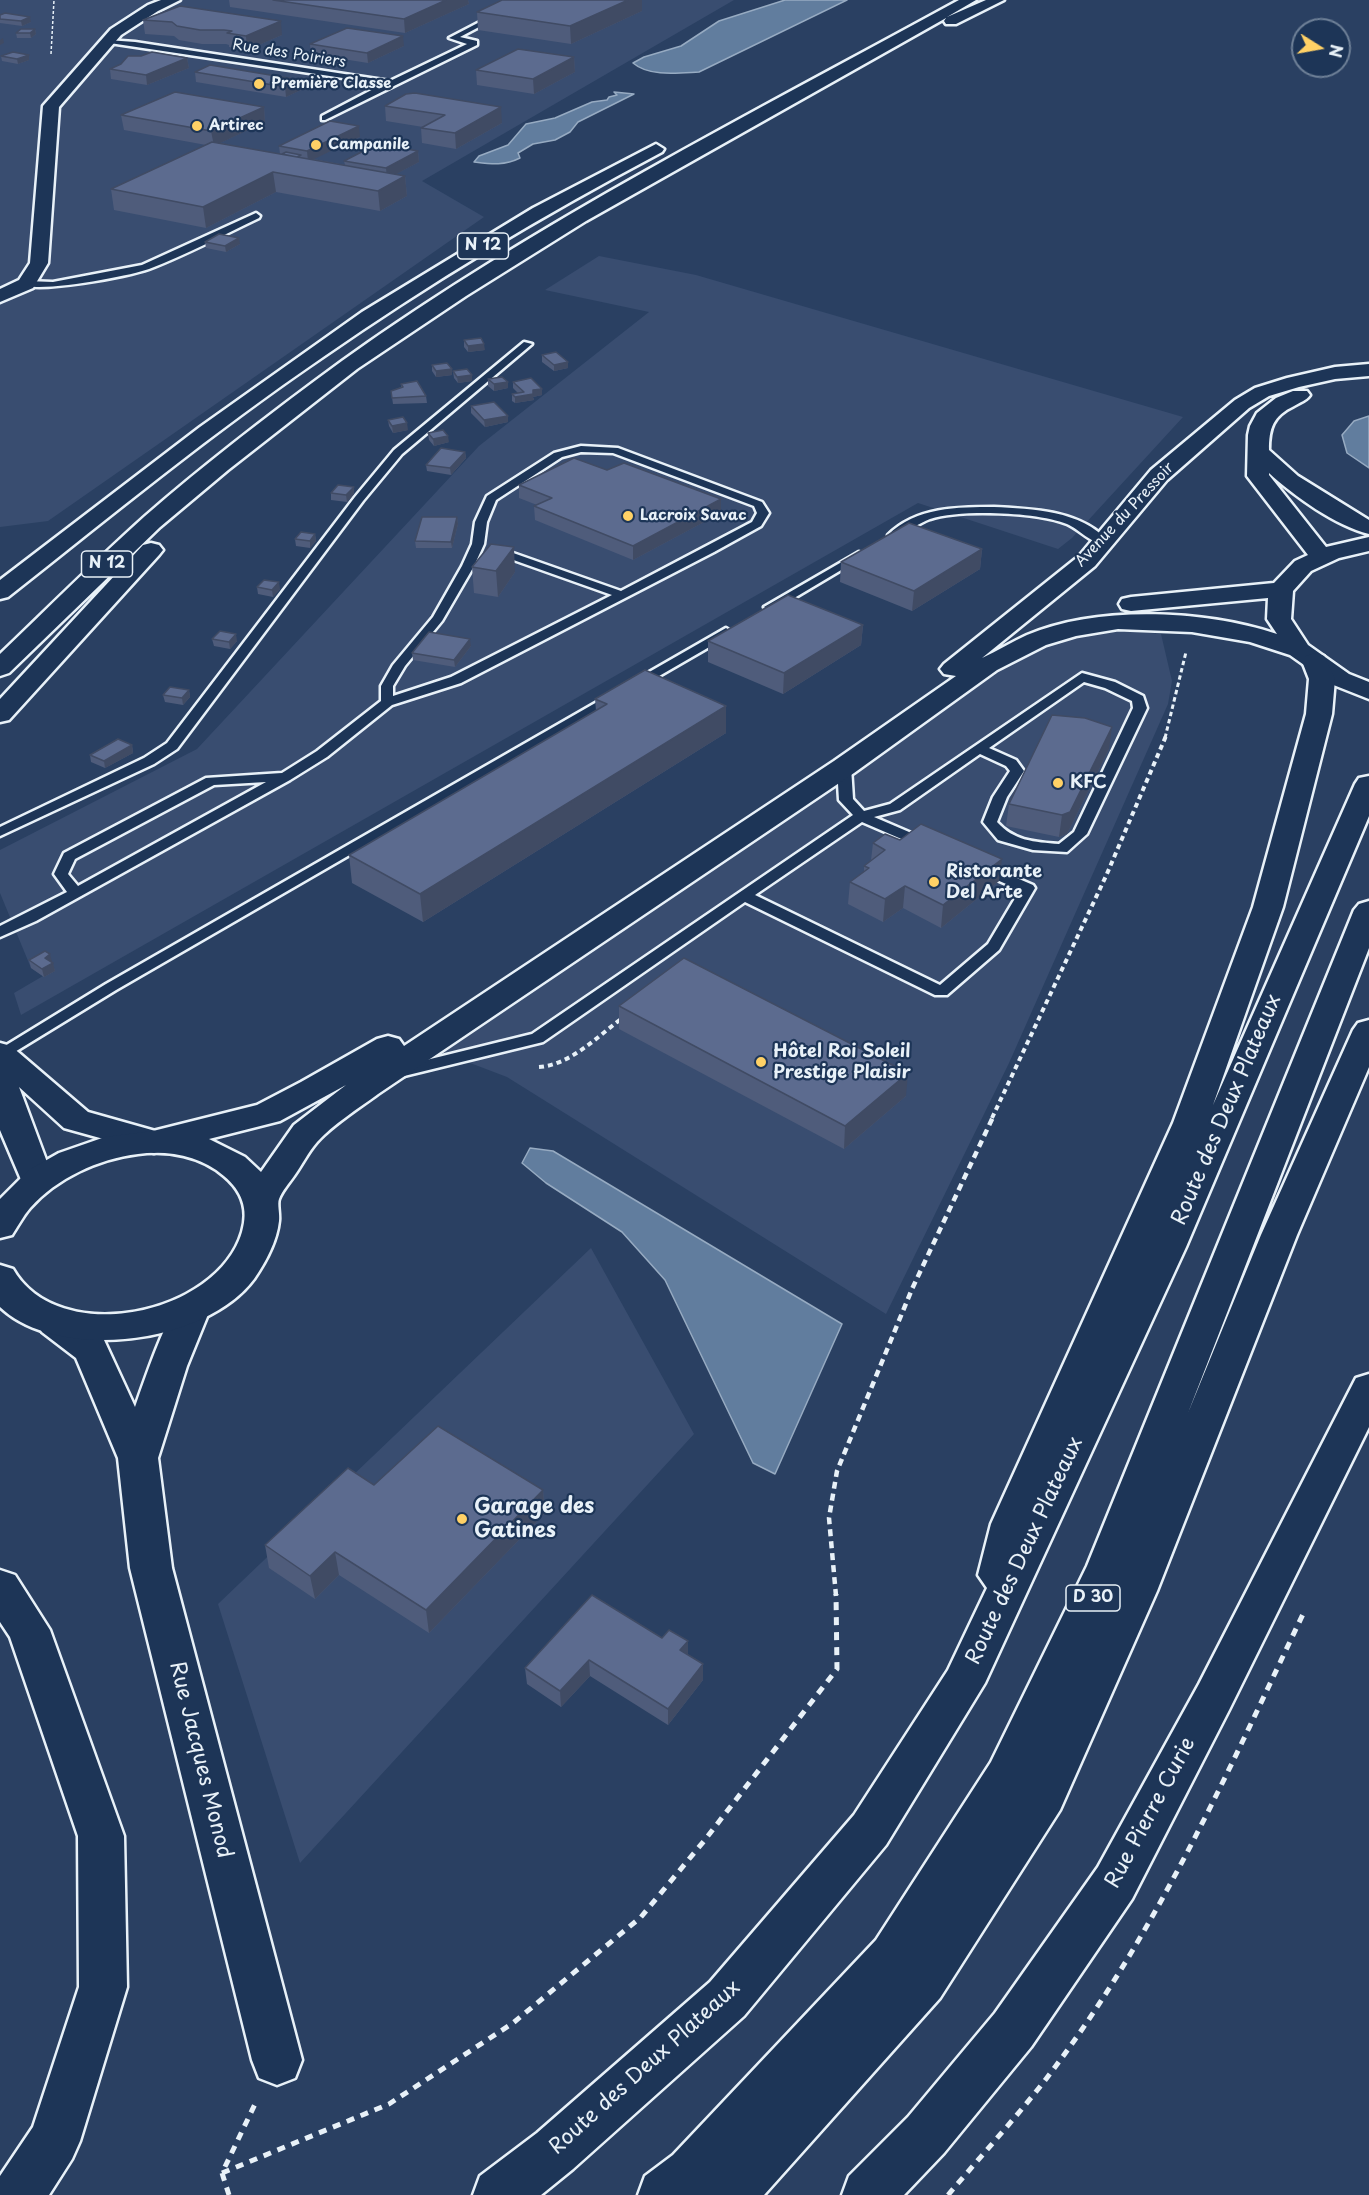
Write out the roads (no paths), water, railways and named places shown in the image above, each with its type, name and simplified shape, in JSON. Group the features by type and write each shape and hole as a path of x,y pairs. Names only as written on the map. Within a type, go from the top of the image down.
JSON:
{"main road":[{"path":"0,296 26,284 39,263 51,106 107,42 126,24 173,0"},
{"path":"808,69 935,0"},
{"name":"N 12","path":"0,668 152,522 220,465 350,365 459,292 661,170 969,0"},
{"path":"904,37 936,28 997,0"},
{"name":"N 12","path":"0,603 63,543 208,430 360,324 536,215 667,143"},
{"name":"Avenue du Pressoir","path":"932,687 1012,619 1087,561 1160,475 1242,404 1262,392 1294,382 1335,373 1369,370"},
{"path":"1322,557 1258,476 1257,435 1262,419 1282,403 1308,391 1369,380"},
{"path":"1259,453 1290,481 1358,524 1369,528"},
{"path":"0,714 152,549 220,486 220,465"},
{"path":"0,592 63,543"},
{"path":"986,1635 1011,1524 1190,1123 1268,907 1319,714 1322,679 1279,619 1281,590 1303,566 1322,557 1369,544"},
{"path":"0,1226 19,1197 37,1180 72,1160 112,1147 154,1142 268,1113 403,1038 1006,636 1062,615 1116,606 1281,590"},
{"path":"260,1200 306,1132 366,1086 844,767 988,665 1037,640 1073,629 1118,622 1192,625 1254,635 1307,655 1340,679 1369,691"},
{"name":"Route des Deux Plateaux","path":"499,2195 555,2151 727,1999 870,1830 963,1683 1168,1247 1369,784"},
{"name":"D 30","path":"663,2195 691,2173 892,1956 1007,1776 1108,1566 1369,910"},
{"path":"726,2195 742,2181 922,1981 1044,1794 1136,1591 1280,1235 1369,1030"},
{"path":"0,1061 76,1120 154,1142 191,1146 223,1158 247,1176 260,1200 262,1228 251,1257 227,1285 193,1307 147,1323 99,1329 55,1322 23,1307 3,1286 0,1278"},
{"path":"0,1061 12,1118 37,1180"},
{"name":"Rue Jacques Monod","path":"138,1458 168,1366 193,1307"},
{"name":"Rue Jacques Monod","path":"55,1322 91,1350 138,1458 151,1568 277,2060"},
{"name":"Rue Pierre Curie","path":"868,2195 926,2135 1013,2030 1115,1883 1214,1697 1369,1388"},
{"path":"0,1587 29,1630 101,1836 103,1987 54,2141 18,2195"}],"lane":[{"path":"325,118 474,43 453,38 527,0"},
{"name":"Rue des Poiriers","path":"107,42 135,44 392,83"},
{"path":"26,284 53,285 145,267 256,216"},
{"path":"0,832 149,761 172,746 359,499 398,453 527,344"},
{"path":"0,932 76,893 285,777 322,754 387,702 456,680 757,524 763,513 758,504 614,450 581,449 558,454 491,498 481,522 478,544 468,566 438,618 399,665 387,686 387,702"},
{"path":"762,611 928,516 968,510 1008,511 1065,519 1090,531 1102,542"},
{"path":"478,544 622,595"},
{"path":"0,1061 111,987 742,623"},
{"path":"366,1086 409,1068 537,1038 861,816 895,807 1082,677 1110,685 1138,699 1140,708 1080,834 1062,849 1033,846 1003,837 990,822 1000,797 1017,771 1011,763 980,748"},
{"path":"844,767 846,800 861,816 941,851"},
{"path":"76,893 61,874 69,856 211,781 285,777"},
{"path":"744,896 941,992 993,947 1028,888 963,860"}],"place":[{"name":"Première Classe","path":"259,84"},
{"name":"Artirec","path":"197,126"},
{"name":"Campanile","path":"316,145"},
{"name":"Lacroix Savac","path":"628,516"},
{"name":"KFC","path":"1058,783"},
{"name":"Ristorante Del Arte","path":"934,882"},
{"name":"Hôtel Roi Soleil Prestige Plaisir","path":"761,1062"},
{"name":"Garage des Gatines","path":"462,1519"}]}
